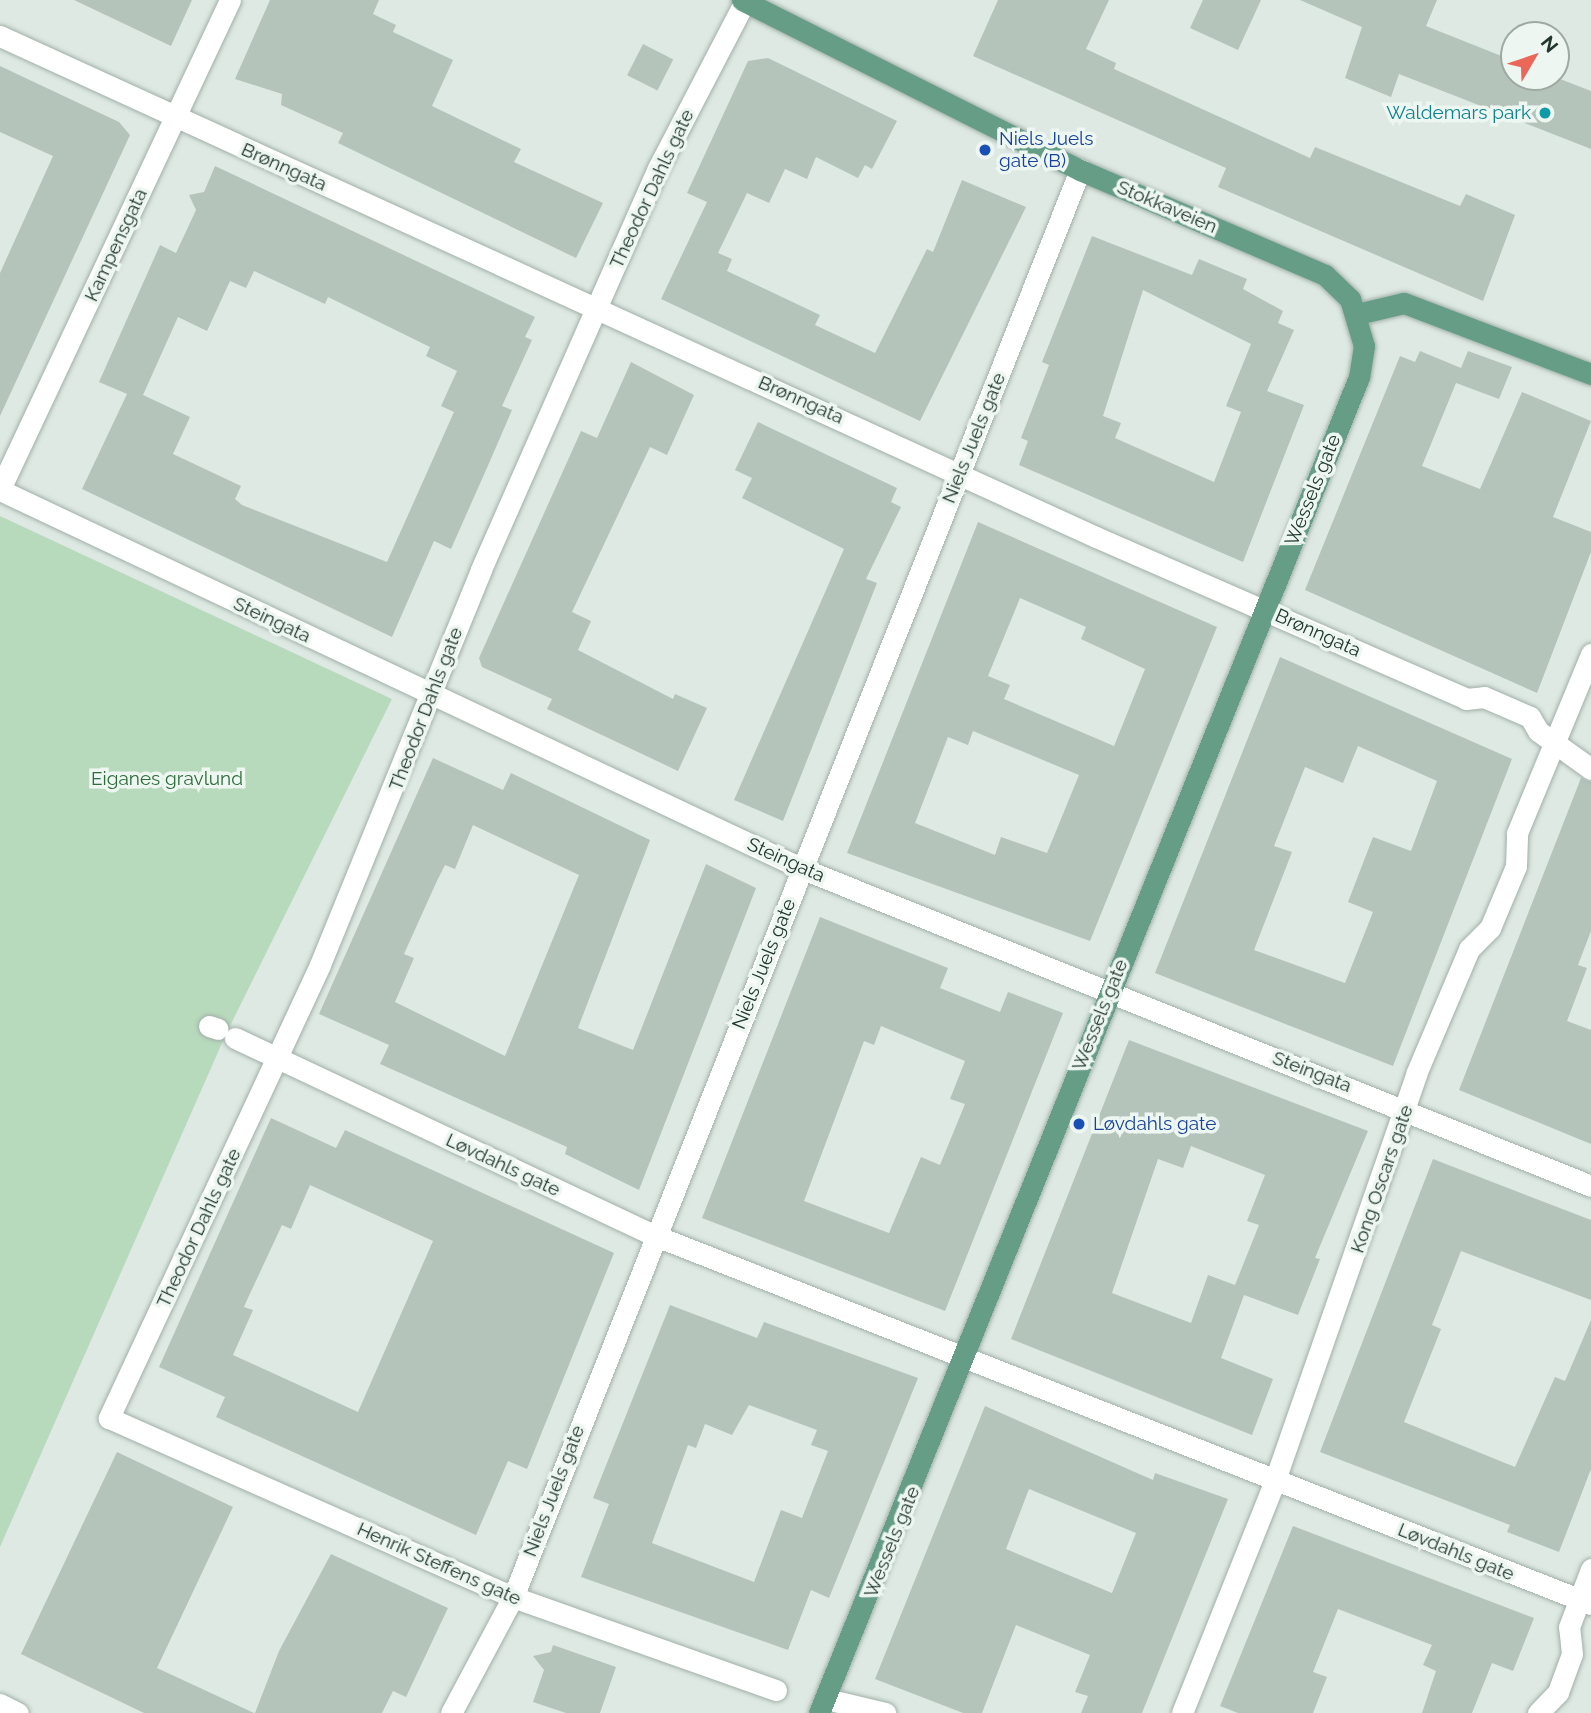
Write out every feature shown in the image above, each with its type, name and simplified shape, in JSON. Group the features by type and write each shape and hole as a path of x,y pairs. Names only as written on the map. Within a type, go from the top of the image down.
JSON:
{"main road":[{"name":"Stokkaveien","path":"744,1 1080,170 1318,271 1339,286 1357,314"},
{"path":"1357,314 1404,303 1591,374"},
{"name":"Wessels gate","path":"822,1706 966,1358 1108,993 1359,377 1364,346 1357,314"}],"street":[{"name":"Kampensgata","path":"0,490 229,0"},
{"name":"Theodor Dahls gate","path":"109,1418 277,1058 658,168 744,1"},
{"name":"Brønngata","path":"0,36 598,309 1466,699 1484,697 1530,717 1553,744 1591,769"},
{"name":"Niels Juels gate","path":"451,1713 513,1598 1080,170"},
{"name":"Steingata","path":"0,490 803,869 1108,993 1408,1109 1591,1186"},
{"name":"Kong Oscars gate","path":"1182,1713 1275,1480 1408,1109 1416,1074 1469,948 1490,928 1516,866 1517,833 1591,654"},
{"name":"Løvdahls gate","path":"221,1031 656,1236 1585,1602"},
{"name":"Henrik Steffens gate","path":"109,1418 513,1598 776,1690"},
{"path":"1538,1713 1558,1692 1572,1654 1569,1627 1585,1602 1591,1569"},
{"path":"0,1704 18,1713"},
{"path":"822,1706 886,1713"}],"green space":[{"name":"Eiganes gravlund","path":"0,516 392,699 226,1034 0,1547"}],"building":[{"path":"74,0 192,0 171,46"},
{"path":"270,0 379,0 373,14 396,25 393,32 453,60 432,106 521,149 514,162 603,203 576,258 338,143 343,133 281,105 282,94 235,79"},
{"path":"998,0 1109,0 1086,49 1116,63 1114,69 1310,158 1315,147 1460,206 1466,194 1515,215 1483,301 1218,187 1226,168 973,56"},
{"path":"1203,0 1261,0 1238,50 1190,28"},
{"path":"1300,0 1437,0 1426,26 1500,55 1500,91 1570,91 1570,83 1591,91 1591,149 1399,74 1391,97 1345,78 1362,27"},
{"path":"643,44 673,59 657,91 627,75"},
{"path":"768,58 897,121 872,169 865,165 858,178 816,157 807,179 785,169 769,203 747,193 718,253 732,259 727,271 820,315 815,325 875,353 927,249 933,252 962,180 1026,207 920,421 661,299 707,202 687,193 748,61"},
{"path":"0,66 119,122 130,135 0,416 0,273 53,156 0,132"},
{"path":"215,166 535,317 525,337 532,340 502,406 512,410 451,549 434,541 392,637 82,489 127,394 99,382 160,245 176,253 196,210 189,195 204,192","holes":["254,271 325,304 328,297 430,347 426,356 457,371 441,406 454,412 387,562 242,505 235,499 241,486 173,454 190,417 143,395 178,317 207,331 230,281 246,288"]},
{"path":"1092,236 1192,275 1199,259 1247,279 1243,289 1283,311 1278,323 1294,330 1267,391 1304,405 1243,562 1019,465 1028,441 1021,438 1049,365 1042,362","holes":["1143,290 1251,344 1226,406 1241,412 1214,482 1115,438 1121,423 1103,416"]},
{"path":"1420,351 1461,368 1468,351 1512,367 1499,399 1456,383 1422,466 1480,489 1522,392 1591,421 1553,517 1591,532 1591,552 1537,693 1305,590 1400,356 1415,362"},
{"path":"631,362 694,395 667,455 650,447 572,612 591,621 578,650 673,699 675,694 707,708 678,771 547,709 552,699 482,667 479,658 581,431 597,438"},
{"path":"758,422 897,488 891,502 901,507 866,579 877,583 783,821 734,800 844,549 742,498 752,478 735,470"},
{"path":"978,522 1217,627 1090,941 847,853","holes":["1020,598 1086,627 1081,639 1145,669 1114,746 1004,699 1010,685 988,676","973,731 1079,775 1047,853 1001,837 995,855 915,823 948,737 968,745"]},
{"path":"1280,657 1512,759 1393,1066 1155,973","holes":["1358,746 1437,781 1411,851 1373,837 1348,902 1373,912 1345,983 1254,950 1292,852 1274,846 1305,767 1343,783"]},
{"path":"433,758 503,790 511,773 650,840 578,1028 633,1050 706,864 756,888 639,1190 565,1154 567,1147 380,1064 389,1045 319,1014","holes":["473,825 579,875 505,1056 395,1002 414,958 404,954 445,865 455,869"]},
{"path":"1581,778 1591,782 1591,931 1578,965 1587,968 1567,1021 1591,1030 1591,1144 1459,1090"},
{"path":"820,917 948,968 940,988 1000,1012 1008,992 1063,1013 945,1311 702,1218","holes":["881,1026 965,1061 950,1099 965,1104 940,1165 921,1157 889,1233 804,1201 864,1041 874,1045"]},
{"path":"1129,1040 1368,1131 1315,1258 1320,1259 1298,1315 1244,1295 1221,1358 1273,1379 1252,1435 1011,1339","holes":["1191,1146 1265,1175 1247,1221 1259,1225 1235,1285 1208,1275 1191,1323 1112,1293 1158,1159 1183,1168"]},
{"path":"271,1118 336,1148 345,1130 614,1253 527,1469 508,1461 476,1535 216,1417 225,1397 159,1367","holes":["310,1185 433,1241 358,1412 233,1355 253,1310 244,1307 247,1300 282,1225 291,1229"]},
{"path":"1433,1159 1591,1220 1591,1300 1461,1251 1432,1325 1441,1329 1404,1422 1515,1467 1555,1377 1565,1381 1591,1320 1591,1469 1559,1552 1507,1532 1510,1525 1320,1452"},
{"path":"670,1305 757,1338 764,1322 918,1378 829,1598 811,1590 788,1650 581,1577 609,1504 593,1498","holes":["749,1405 817,1430 811,1445 828,1451 802,1518 781,1510 754,1582 652,1543 688,1445 696,1448 705,1424 732,1435"]},
{"path":"985,1406 1153,1480 1155,1473 1228,1499 1142,1713 1081,1713 1088,1696 1075,1692 1090,1655 1016,1625 982,1713 963,1713 875,1679","holes":["1029,1489 1136,1533 1112,1593 1006,1549"]},
{"path":"117,1452 233,1507 157,1668 254,1713 144,1713 21,1654"},
{"path":"1293,1526 1534,1618 1513,1671 1492,1663 1472,1713 1422,1713 1436,1671 1423,1665 1432,1645 1338,1609 1313,1672 1327,1677 1313,1713 1238,1713 1220,1706"},
{"path":"331,1554 448,1608 406,1697 393,1691 382,1713 255,1713 279,1651"},
{"path":"553,1645 616,1667 600,1713 566,1713 533,1702 544,1670 533,1656 551,1652"}],"place":[{"name":"Waldemars park","path":"1545,113"},
{"name":"Niels Juels gate (B)","path":"985,150"},
{"name":"Løvdahls gate","path":"1079,1124"}]}
